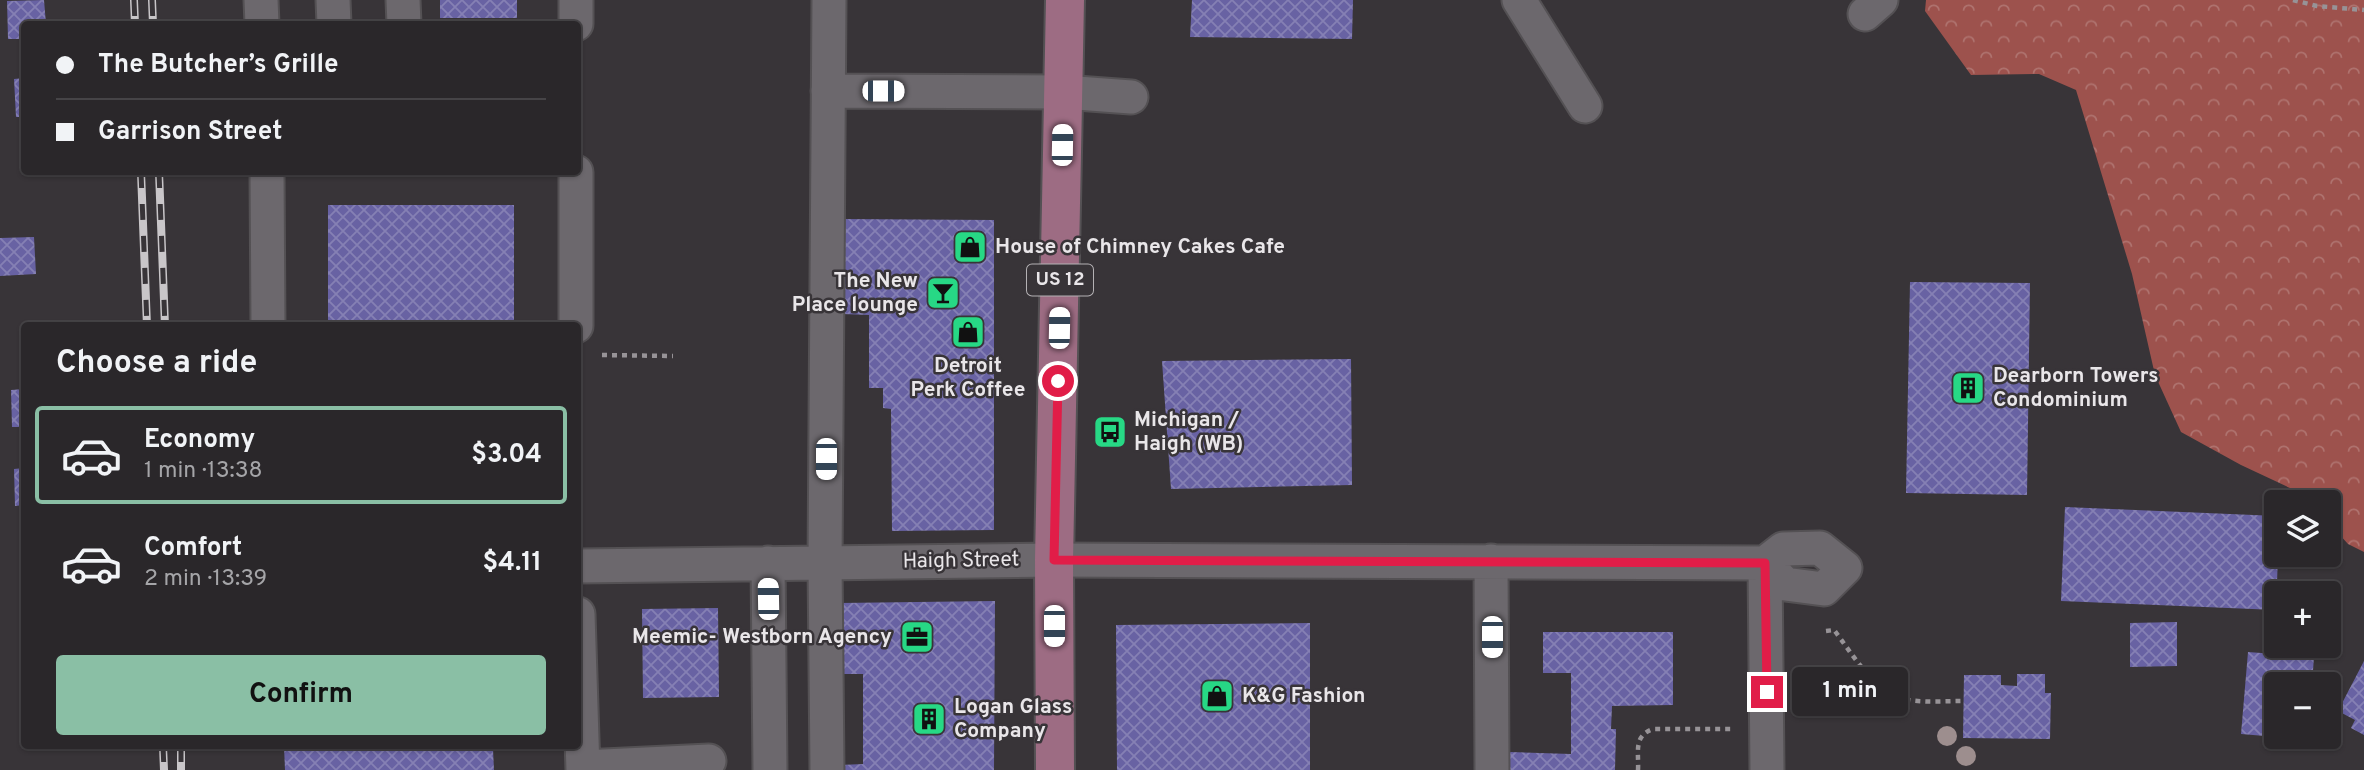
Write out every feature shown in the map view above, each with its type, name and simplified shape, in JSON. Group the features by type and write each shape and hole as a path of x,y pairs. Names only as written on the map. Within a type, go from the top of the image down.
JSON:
{"main road":[{"name":"US 12","path":"1055,770 1054,560 1065,0"}],"street":[{"path":"261,0 262,21"},
{"path":"333,0 334,21"},
{"path":"403,0 404,21"},
{"path":"576,0 576,21"},
{"path":"827,770 825,563 829,0"},
{"path":"1519,0 1585,106"},
{"path":"828,91 1063,92 1132,97"},
{"path":"267,175 268,322"},
{"path":"576,175 576,322"},
{"name":"Haigh Street","path":"581,566 1054,560 1765,563 1767,770"},
{"path":"1491,561 1492,770"},
{"path":"768,564 770,770"},
{"path":"581,706 583,768 709,761"}],"path":[{"path":"2293,0 2317,6 2364,10"},
{"path":"602,355 673,356"},
{"path":"1826,631 1834,630 1878,685 1889,694 1915,700 1964,701"},
{"path":"1638,770 1639,737 1643,732 1653,729 1733,729"}],"green space":[{"path":"1926,0 2364,0 2364,552 2348,544 2341,536 2341,490 2294,490 2181,432 2155,375 2132,274 2076,90 2039,74 1971,75 1925,11"}],"building":[{"path":"44,0 46,21 21,21 21,39 8,39 7,1"},
{"path":"440,0 517,0 517,18 440,18"},
{"path":"1192,0 1353,0 1352,39 1190,37"},
{"path":"21,78 21,117 16,117 14,79"},
{"path":"328,205 514,205 514,322 328,322"},
{"path":"842,219 994,220 994,530 892,531 891,409 883,408 883,388 869,388 869,315 842,314"},
{"path":"34,237 36,274 0,276 0,238"},
{"name":"Dearborn Towers Condominium","path":"1910,282 2030,283 2027,495 1906,493"},
{"path":"1351,359 1352,485 1171,489 1162,361"},
{"path":"21,389 21,427 12,427 11,390"},
{"path":"21,468 21,505 15,506 14,469"},
{"path":"2065,507 2264,515 2264,567 2278,567 2277,581 2264,581 2264,609 2061,601"},
{"path":"995,601 994,770 840,770 840,765 863,764 863,674 840,674 839,603"},
{"path":"718,608 719,697 643,698 642,609"},
{"path":"2177,622 2177,666 2130,667 2130,623"},
{"path":"1310,623 1310,770 1117,770 1116,625"},
{"path":"1543,632 1673,632 1673,705 1612,706 1611,729 1616,729 1615,770 1510,770 1509,752 1571,754 1571,673 1543,673"},
{"path":"2248,652 2264,653 2264,658 2314,658 2313,672 2264,672 2264,736 2241,734"},
{"path":"2364,661 2364,735 2351,728 2355,720 2341,713 2341,705"},
{"path":"2017,674 2045,674 2045,693 2051,693 2050,739 1963,738 1964,675 2001,675 2001,685 2017,686"},
{"path":"284,749 493,749 494,770 285,770"}],"railway":[{"path":"134,0 135,21"},
{"path":"152,0 153,21"},
{"path":"141,175 147,322"},
{"path":"159,175 165,322"},
{"path":"163,749 164,770"},
{"path":"181,749 181,770"}],"place":[{"name":"House of Chimney Cakes Cafe","path":"970,247"},
{"name":"The New Place lounge","path":"943,293"},
{"name":"Detroit Perk Coffee","path":"968,332"},
{"name":"Dearborn Towers Condominium","path":"1968,388"},
{"name":"Michigan / Haigh (WB)","path":"1110,432"},
{"name":"Meemic- Westborn Agency","path":"917,637"},
{"name":"K&G Fashion","path":"1217,696"},
{"name":"Logan Glass Company","path":"929,719"}],"route":[{"path":"1058,381 1054,560 1765,563 1767,692"}]}
